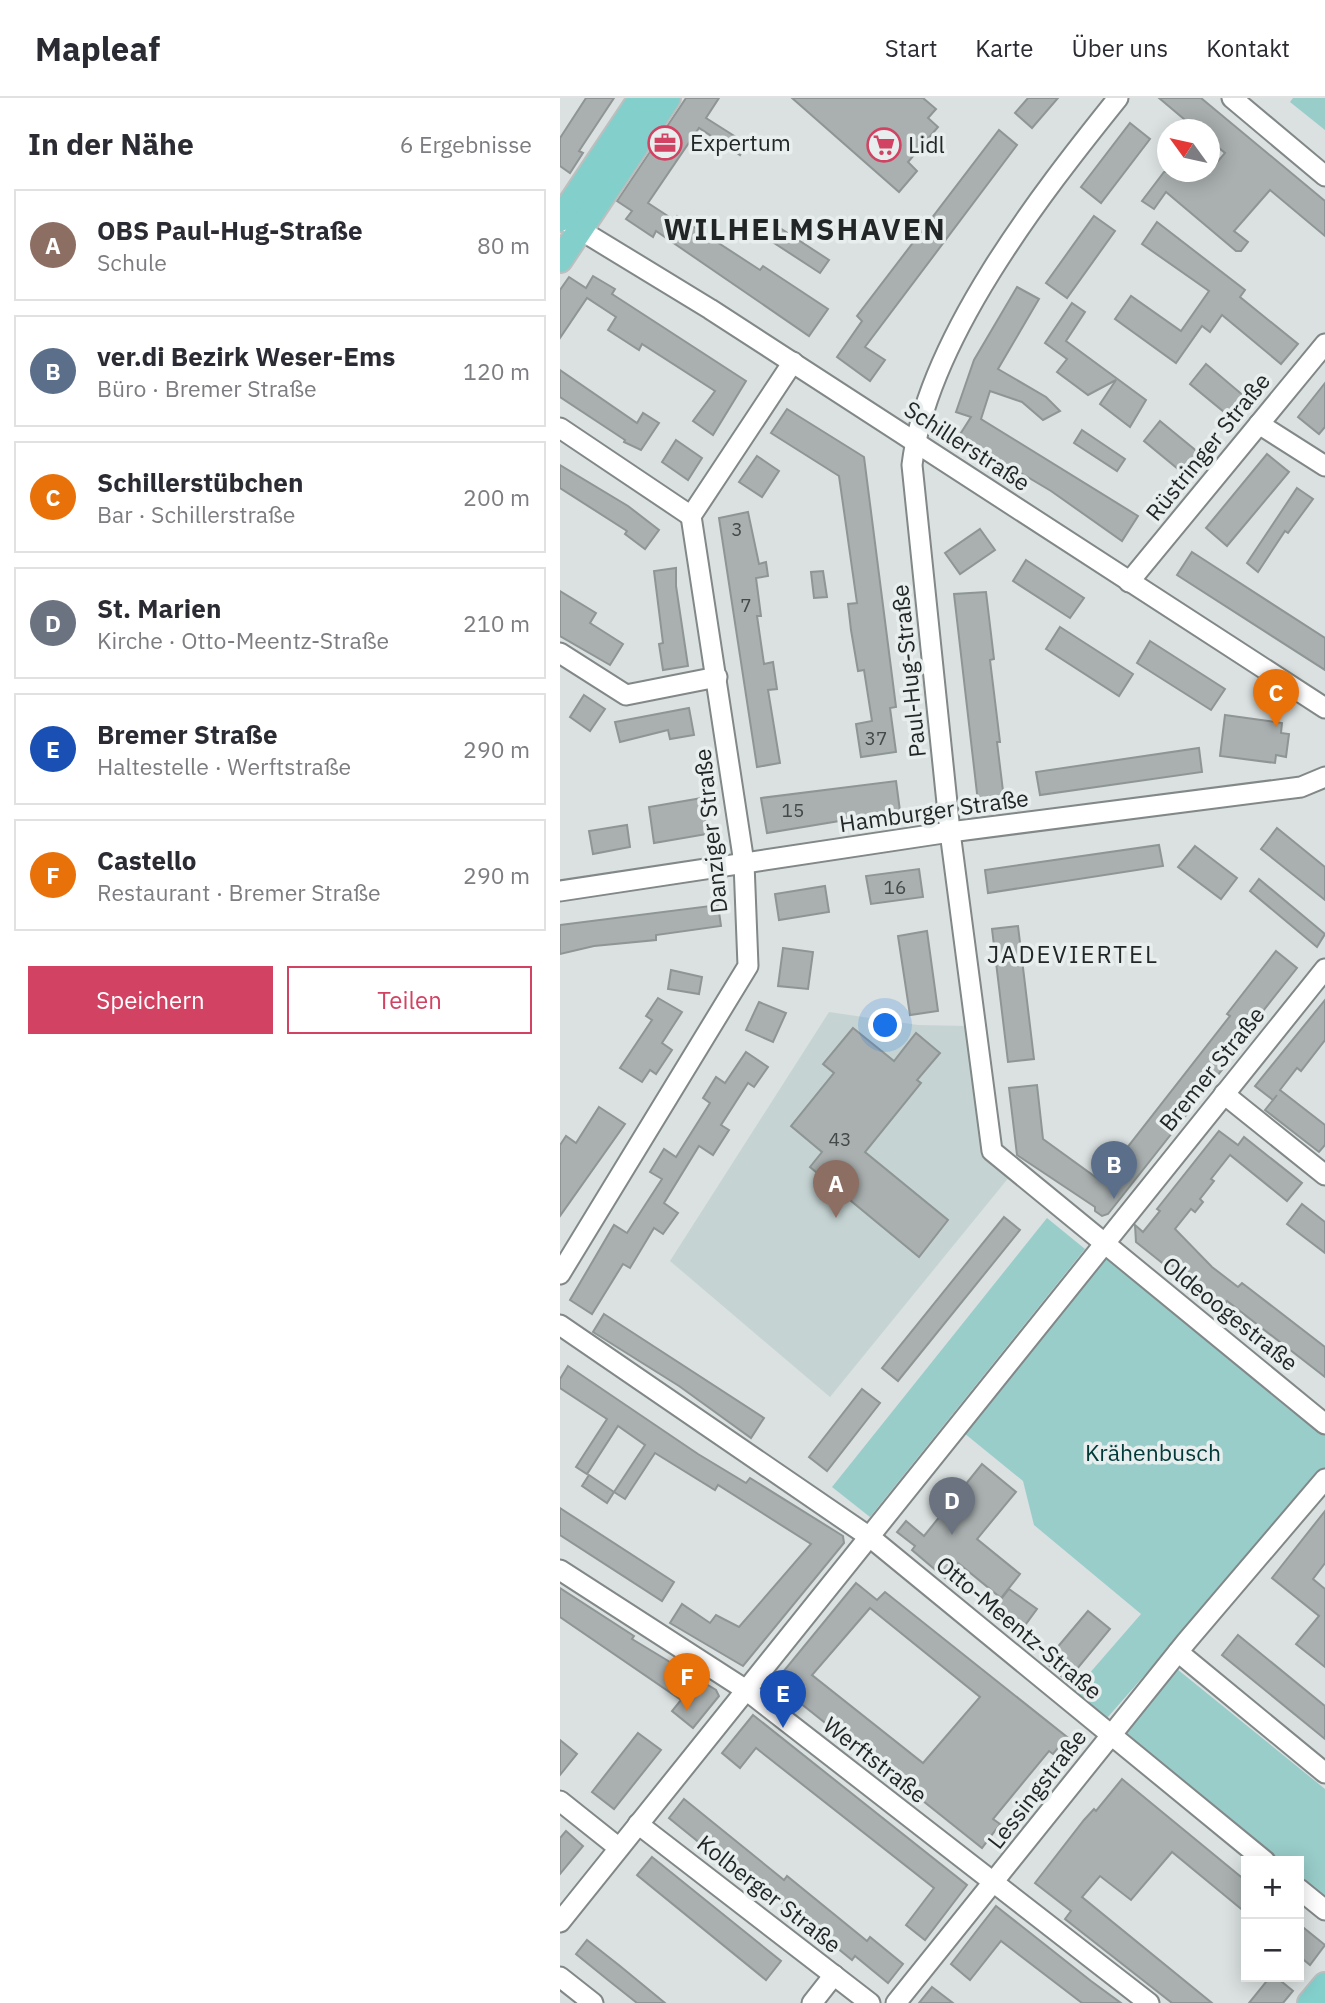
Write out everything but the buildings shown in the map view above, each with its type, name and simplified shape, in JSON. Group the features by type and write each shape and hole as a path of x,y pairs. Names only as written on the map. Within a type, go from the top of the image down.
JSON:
{"main road":[{"path":"560,260 565,221 640,98"},
{"path":"565,221 668,98"},
{"path":"1310,2003 1325,1985"}],"street":[{"name":"Paul-Hug-Straße","path":"1104,1242 992,1151 950,832 912,465 915,441 952,345 996,262 1118,98"},
{"path":"1232,98 1325,176"},
{"name":"Schillerstraße","path":"565,221 793,362 1325,708"},
{"name":"Rüstringer Straße","path":"1129,582 1325,344"},
{"path":"560,428 691,516 793,362"},
{"path":"1259,424 1325,466"},
{"name":"Danziger Straße","path":"560,1274 748,966 744,863 691,516"},
{"path":"560,653 626,695 717,677"},
{"name":"Hamburger Straße","path":"560,891 950,832 1301,787 1321,776"},
{"name":"Bremer Straße","path":"560,1922 871,1538 1104,1242 1325,969"},
{"path":"1224,1094 1325,1175"},
{"name":"Oldeoogestraße","path":"1104,1242 1325,1424"},
{"name":"Otto-Meentz-Straße","path":"560,1325 871,1538 1259,1856"},
{"name":"Lessingstraße","path":"896,2003 1178,1652 1325,1479"},
{"name":"Werftstraße","path":"560,1570 747,1690 992,1884 1149,2003"},
{"path":"1178,1652 1325,1773"},
{"path":"560,1801 619,1848"},
{"name":"Kolberger Straße","path":"638,1824 870,2003"},
{"path":"1304,1893 1325,1910"},
{"path":"812,2003 834,1975"},
{"path":"560,1977 593,2003"}],"shaded area":[{"path":"829,1012 918,1025 966,1026 986,1155 1010,1176 830,1397 670,1261"}],"green space":[{"path":"1293,98 1325,98 1325,130 1290,102"},
{"path":"1047,1218 1085,1249 870,1517 832,1487"},
{"name":"Krähenbusch","path":"1113,1248 1325,1425 1325,1469 1100,1726 1068,1698 1141,1614 1034,1525 1023,1481 964,1433"},
{"path":"1177,1669 1325,1789 1325,1898 1304,1881 1304,1856 1274,1856 1124,1735"}],"place":[{"name":"Expertum","path":"665,143"},
{"name":"Lidl","path":"884,145"},
{"name":"Schillerstübchen","path":"1276,727"},
{"name":"ver.di Bezirk Weser-Ems","path":"1114,1199"},
{"name":"OBS Paul-Hug-Straße","path":"836,1218"},
{"name":"St. Marien","path":"952,1535"},
{"name":"Castello","path":"687,1711"},
{"name":"Bremer Straße","path":"783,1728"}],"district":[{"name":"WILHELMSHAVEN","path":"805,230"},
{"name":"JADEVIERTEL","path":"1073,955"}]}
